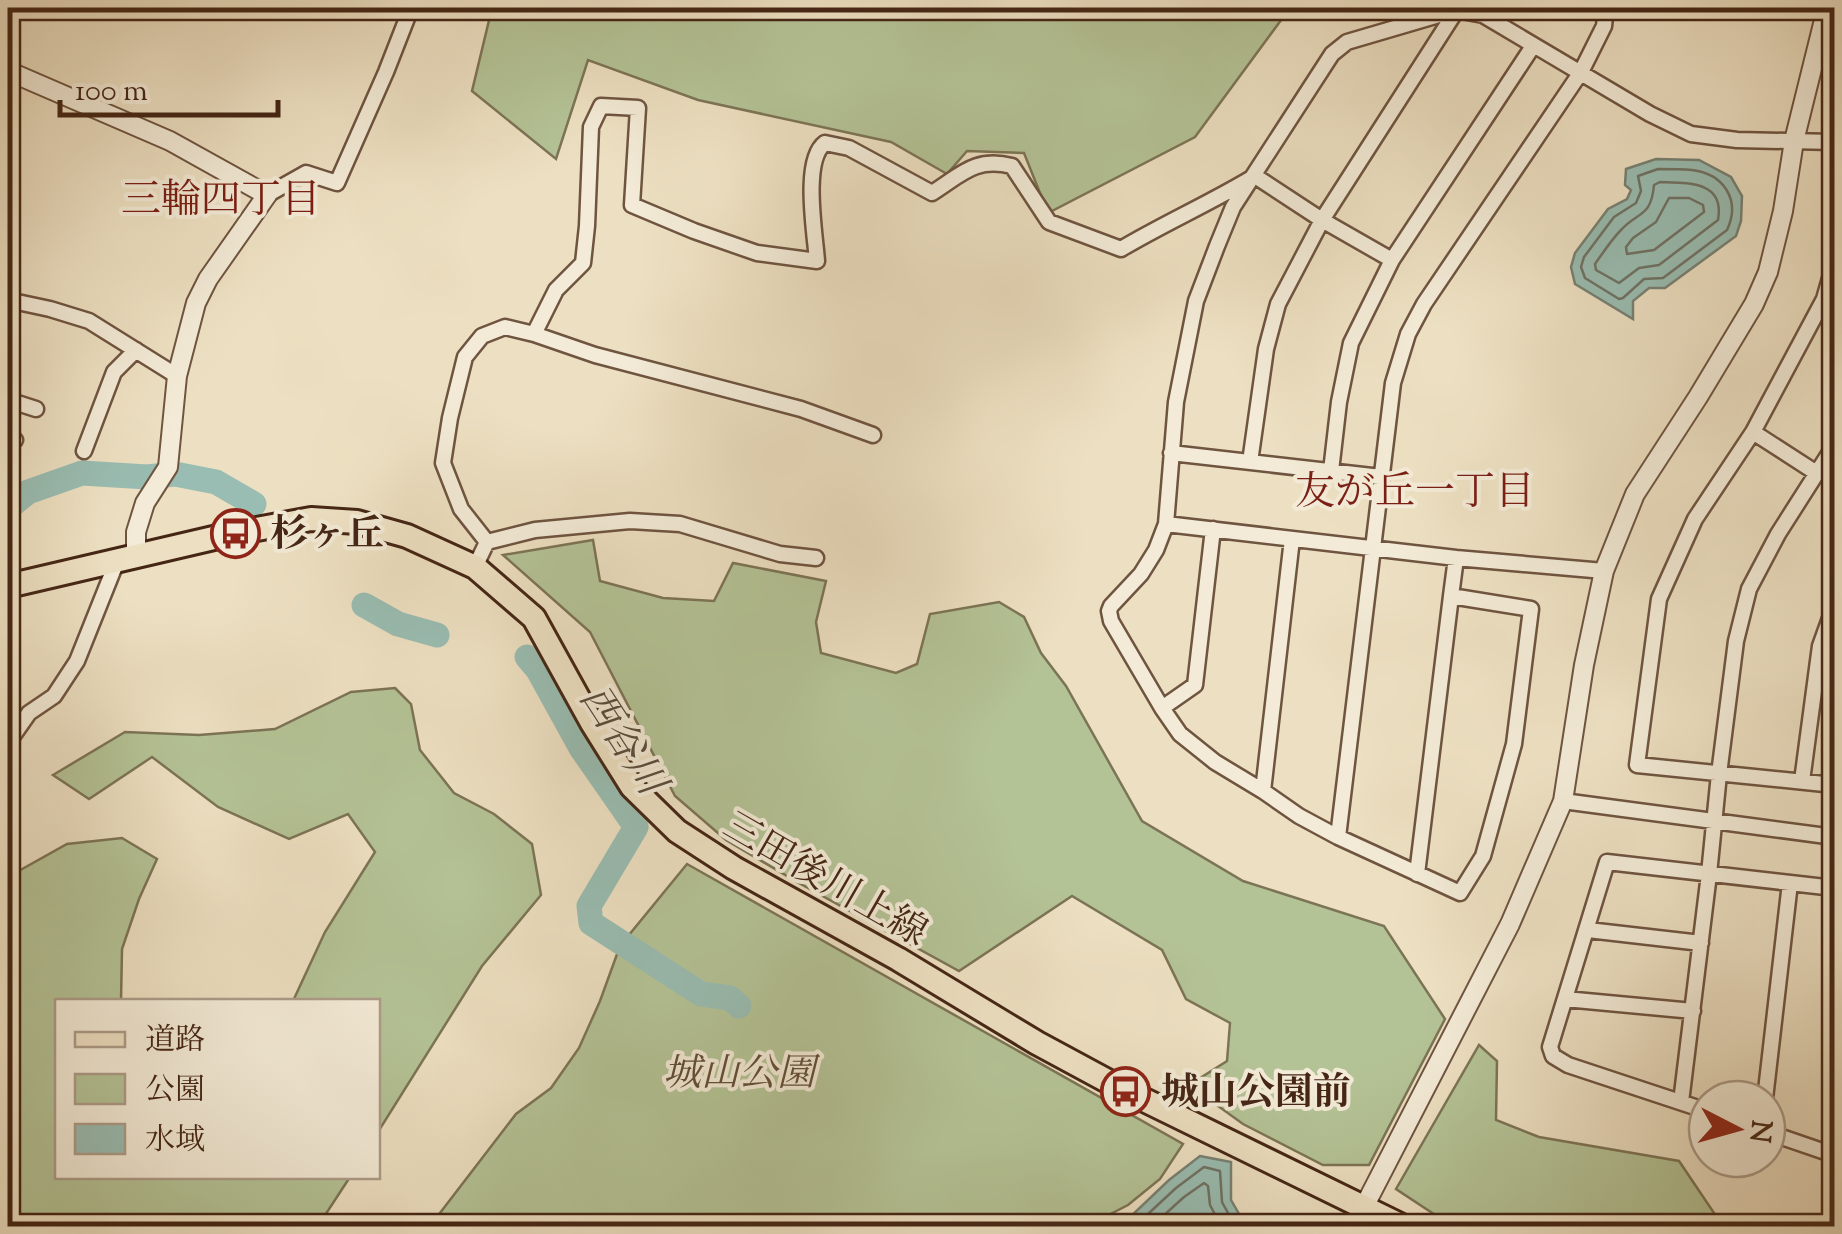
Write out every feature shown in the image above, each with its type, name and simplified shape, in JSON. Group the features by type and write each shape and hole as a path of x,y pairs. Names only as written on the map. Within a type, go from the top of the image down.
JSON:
{"main road":[{"name":"三田後川上線","path":"8,586 311,519 358,522 407,536 475,566 534,618 632,788 677,831 1037,1043 1126,1091 1402,1226"}],"street":[{"path":"8,740 30,712 54,696 62,684 127,559 145,503 168,467 177,376 196,303 208,278 268,195 306,174 337,183 410,8"},
{"path":"1338,836 1393,383 1408,334 1424,304 1581,72 1604,26 1606,8"},
{"path":"1364,1207 1510,924 1562,801 1604,572 1636,494 1754,304 1768,272 1794,141 1827,8"},
{"path":"1451,596 1531,609 1514,744 1483,856 1460,893 1299,816 1214,762 1180,734 1111,622 1109,612 1116,599 1141,574 1166,524 1176,402 1196,300 1233,208 1332,54 1347,42 1456,10 1483,15 1650,114 1691,134 1737,140 1834,142"},
{"path":"1250,462 1266,349 1278,304 1322,220 1456,10"},
{"path":"1331,471 1351,342 1392,260 1533,46"},
{"path":"8,71 170,141 268,195"},
{"path":"534,334 556,290 582,263 591,127 601,106 638,108 632,205 757,253 818,261 812,185 814,160 818,148 825,143 849,148 932,193 977,165 991,161 1012,166 1049,222 1121,250 1255,176"},
{"path":"1255,176 1392,260"},
{"path":"1834,264 1824,298 1752,432 1694,519 1660,599 1637,765 1834,784"},
{"path":"8,321 10,301 50,308 89,321 177,376"},
{"path":"488,542 461,508 443,464 466,357 482,336 505,327 801,409 874,436"},
{"path":"84,451 114,372 136,350"},
{"path":"8,400 36,409"},
{"path":"1752,432 1818,474"},
{"path":"1682,1102 1736,642 1750,589 1778,534 1834,446"},
{"path":"1171,453 1381,477"},
{"path":"475,566 488,542 534,530 630,520 680,524 780,554 816,558"},
{"path":"1166,524 1604,572"},
{"path":"1162,708 1195,685 1213,529"},
{"path":"1263,791 1292,539"},
{"path":"1417,874 1456,558"},
{"path":"1802,780 1820,646 1834,607"},
{"path":"1562,801 1834,837"},
{"path":"1687,1104 1568,1065 1553,1056 1550,1048 1608,862 1834,888"},
{"path":"1767,1079 1790,883"},
{"path":"1588,930 1701,943"},
{"path":"1565,999 1693,1011"},
{"path":"1787,1139 1834,1154"}],"green space":[{"path":"492,8 1290,8 1195,137 1048,213 1024,153 967,151 947,174 891,142 698,100 588,60 556,159 472,91"},
{"path":"593,540 600,581 663,598 714,601 733,563 826,581 816,622 821,653 896,673 917,664 930,614 999,602 1024,617 1041,653 1066,686 1142,821 1243,881 1384,926 1445,1019 1369,1165 1323,1165 1243,1124 1189,1085 1227,1061 1230,1023 1186,999 1162,950 1072,896 959,971 726,840 675,796 590,632 503,555"},
{"path":"395,688 411,704 420,750 454,793 494,814 532,844 541,895 482,966 380,1129 380,999 294,999 325,932 375,852 348,814 289,839 218,807 152,757 89,799 53,775 125,732 199,735 275,729 351,692"},
{"path":"122,838 157,859 122,949 121,999 55,999 55,1179 349,1179 318,1226 8,1226 8,877 67,844"},
{"name":"城山公園","path":"687,864 1183,1144 1160,1179 1128,1205 1097,1221 1097,1226 430,1226 516,1114 551,1088 579,1048 620,946"},
{"path":"1479,1045 1497,1061 1496,1120 1539,1137 1679,1161 1687,1179 1691,1179 1716,1216 1742,1226 1452,1226 1396,1189"}],"water":[{"path":"1656,159 1699,160 1731,177 1742,196 1741,221 1736,236 1665,288 1649,288 1633,301 1633,319 1575,284 1571,267 1575,253 1608,209 1627,199 1631,190 1625,185 1626,169"},
{"path":"1200,1156 1231,1162 1231,1200 1246,1226 1124,1226 1169,1180"}],"waterway":[{"name":"西谷川","path":"8,508 28,492 82,473 147,477 175,474 216,482 254,504"},
{"name":"西谷川","path":"364,605 398,624 437,635"},
{"name":"西谷川","path":"527,657 581,748 636,827 589,906 591,923 701,994 730,998 739,1006"}],"place":[{"name":"杉ヶ丘","path":"235,533"},
{"name":"城山公園前","path":"1126,1091"}],"district":[{"name":"三輪四丁目","path":"221,198"},
{"name":"友が丘一丁目","path":"1415,490"}]}
